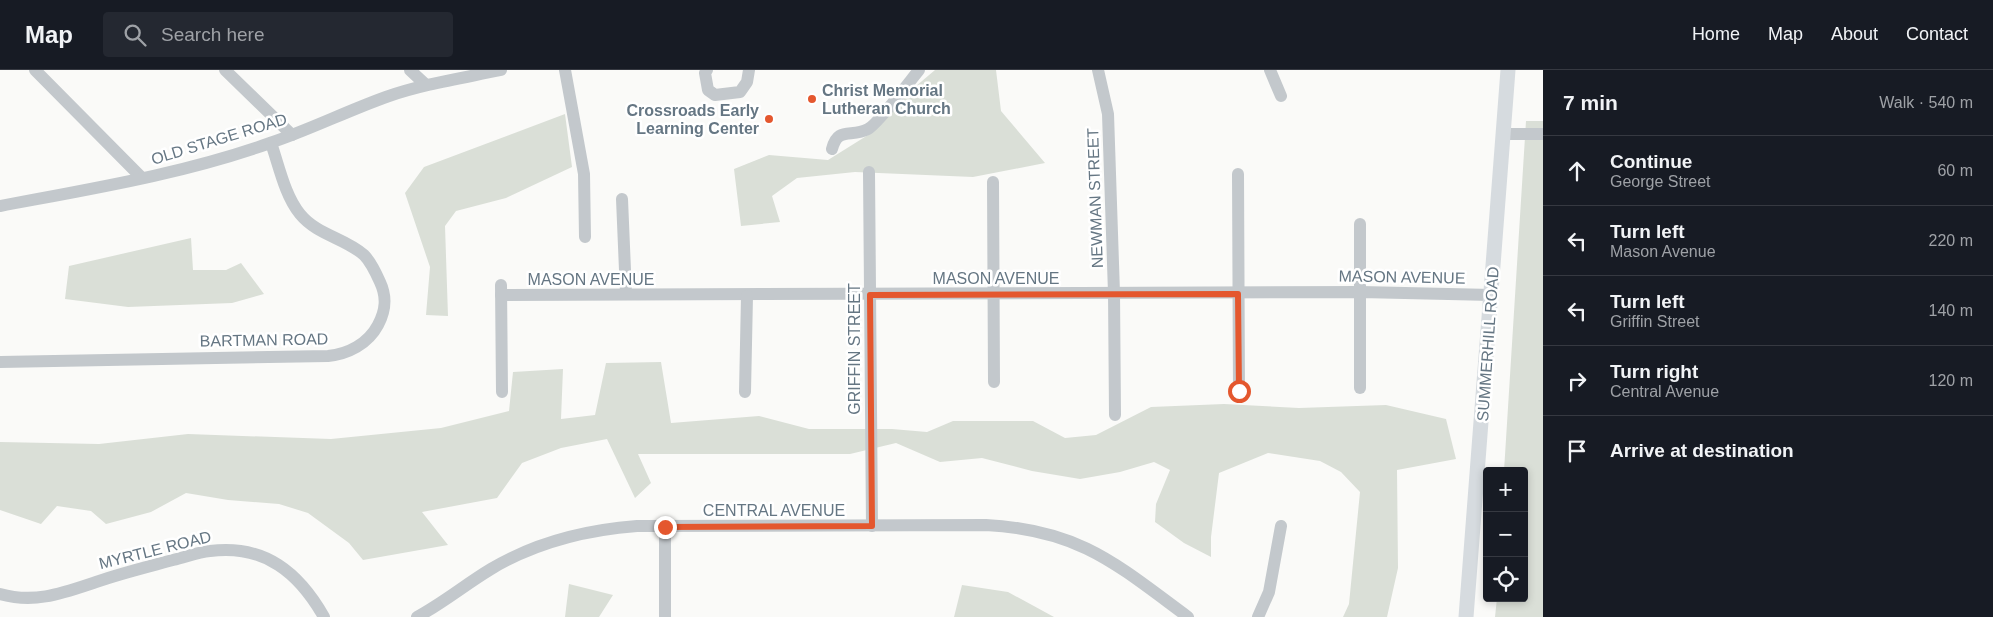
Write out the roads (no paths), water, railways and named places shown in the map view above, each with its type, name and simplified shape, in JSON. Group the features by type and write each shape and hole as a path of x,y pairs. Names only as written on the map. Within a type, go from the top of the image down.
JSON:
{"main road":[{"name":"SUMMERHILL ROAD","path":"1466,617 1508,70"}],"street":[{"path":"35,70 142,178"},
{"path":"225,70 292,135"},
{"path":"410,70 426,86"},
{"name":"OLD STAGE ROAD","path":"0,206 142,178 270,143 387,97 426,86 501,70"},
{"path":"565,70 584,174 585,237"},
{"path":"707,70 705,73 708,90 716,95 740,92 747,82 749,70"},
{"name":"NEWMAN STREET","path":"1098,70 1108,114 1114,293 1115,415"},
{"path":"1270,70 1281,96"},
{"path":"832,149 835,139 840,134 853,134 870,129 914,71"},
{"path":"1504,134 1543,134"},
{"name":"BARTMAN ROAD","path":"0,362 328,356 348,352 359,346 377,327 383,316 386,301 379,280 364,256 326,235 302,216 289,193 270,143"},
{"name":"GRIFFIN STREET","path":"869,172 872,526"},
{"path":"1238,174 1239,391"},
{"path":"993,182 992,294 994,382"},
{"path":"622,199 626,294"},
{"path":"1360,224 1360,388"},
{"name":"MASON AVENUE","path":"502,392 501,290 747,296 1361,292 1492,294"},
{"path":"745,392 747,296"},
{"name":"CENTRAL AVENUE","path":"417,617 491,569 546,542 606,528 986,525 1036,530 1060,536 1105,557 1188,617"},
{"path":"1258,617 1270,592 1281,526"},
{"path":"665,527 665,617"},
{"name":"MYRTLE ROAD","path":"0,594 26,598 53,596 122,573 208,551 230,550 262,556 290,572 305,588 324,617"}],"place":[{"name":"Christ Memorial Lutheran Church","path":"812,99"},
{"name":"Crossroads Early Learning Center","path":"769,119"}]}
